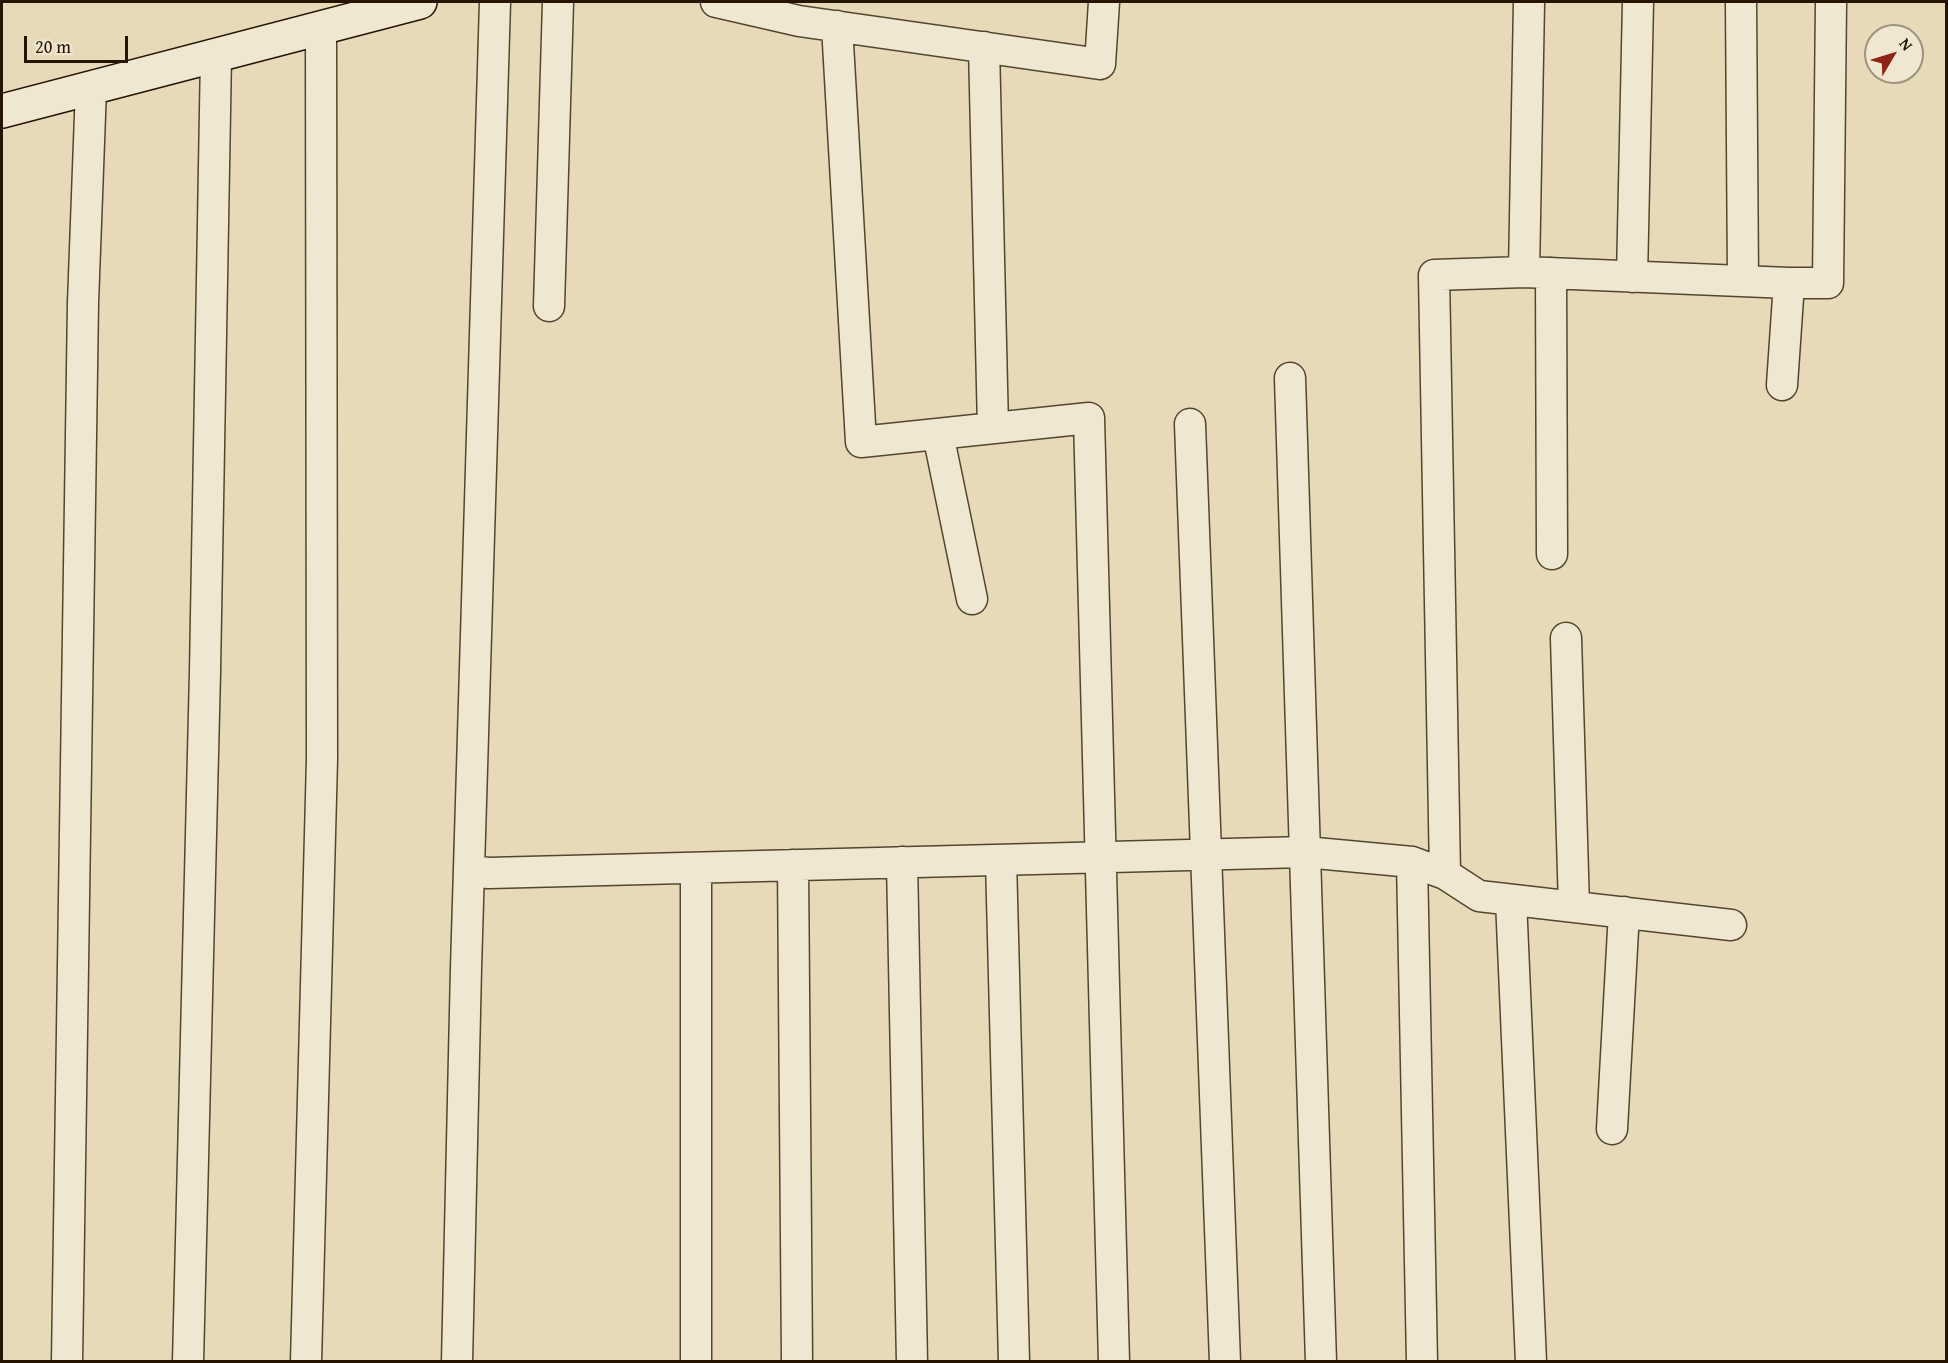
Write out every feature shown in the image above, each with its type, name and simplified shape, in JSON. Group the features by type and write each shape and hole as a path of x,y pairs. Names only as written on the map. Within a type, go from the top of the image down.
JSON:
{"street":[{"path":"2,111 420,2"},
{"path":"457,1362 495,2"},
{"path":"549,306 558,2"},
{"path":"716,2 799,21 1101,64 1104,2"},
{"path":"1529,2 1537,272 1552,554"},
{"path":"1632,277 1638,2"},
{"path":"1741,2 1743,281"},
{"path":"1445,874 1434,275 1537,272 1828,284 1831,2"},
{"path":"837,26 861,441 1089,418 1114,1362"},
{"path":"306,1362 322,759 321,27"},
{"path":"984,47 993,428"},
{"path":"188,1362 205,672 216,55"},
{"path":"67,1362 83,303 91,88"},
{"path":"1782,385 1790,283"},
{"path":"1290,378 1321,1362"},
{"path":"1190,423 1225,1362"},
{"path":"938,434 972,599"},
{"path":"1566,638 1574,907"},
{"path":"469,872 1305,852 1412,862 1445,874 1479,896 1731,925"},
{"path":"1001,860 1014,1362"},
{"path":"902,862 912,1362"},
{"path":"1412,862 1422,1362"},
{"path":"793,864 797,1362"},
{"path":"696,868 696,1362"},
{"path":"1511,900 1531,1362"},
{"path":"1612,1129 1624,912"}]}
